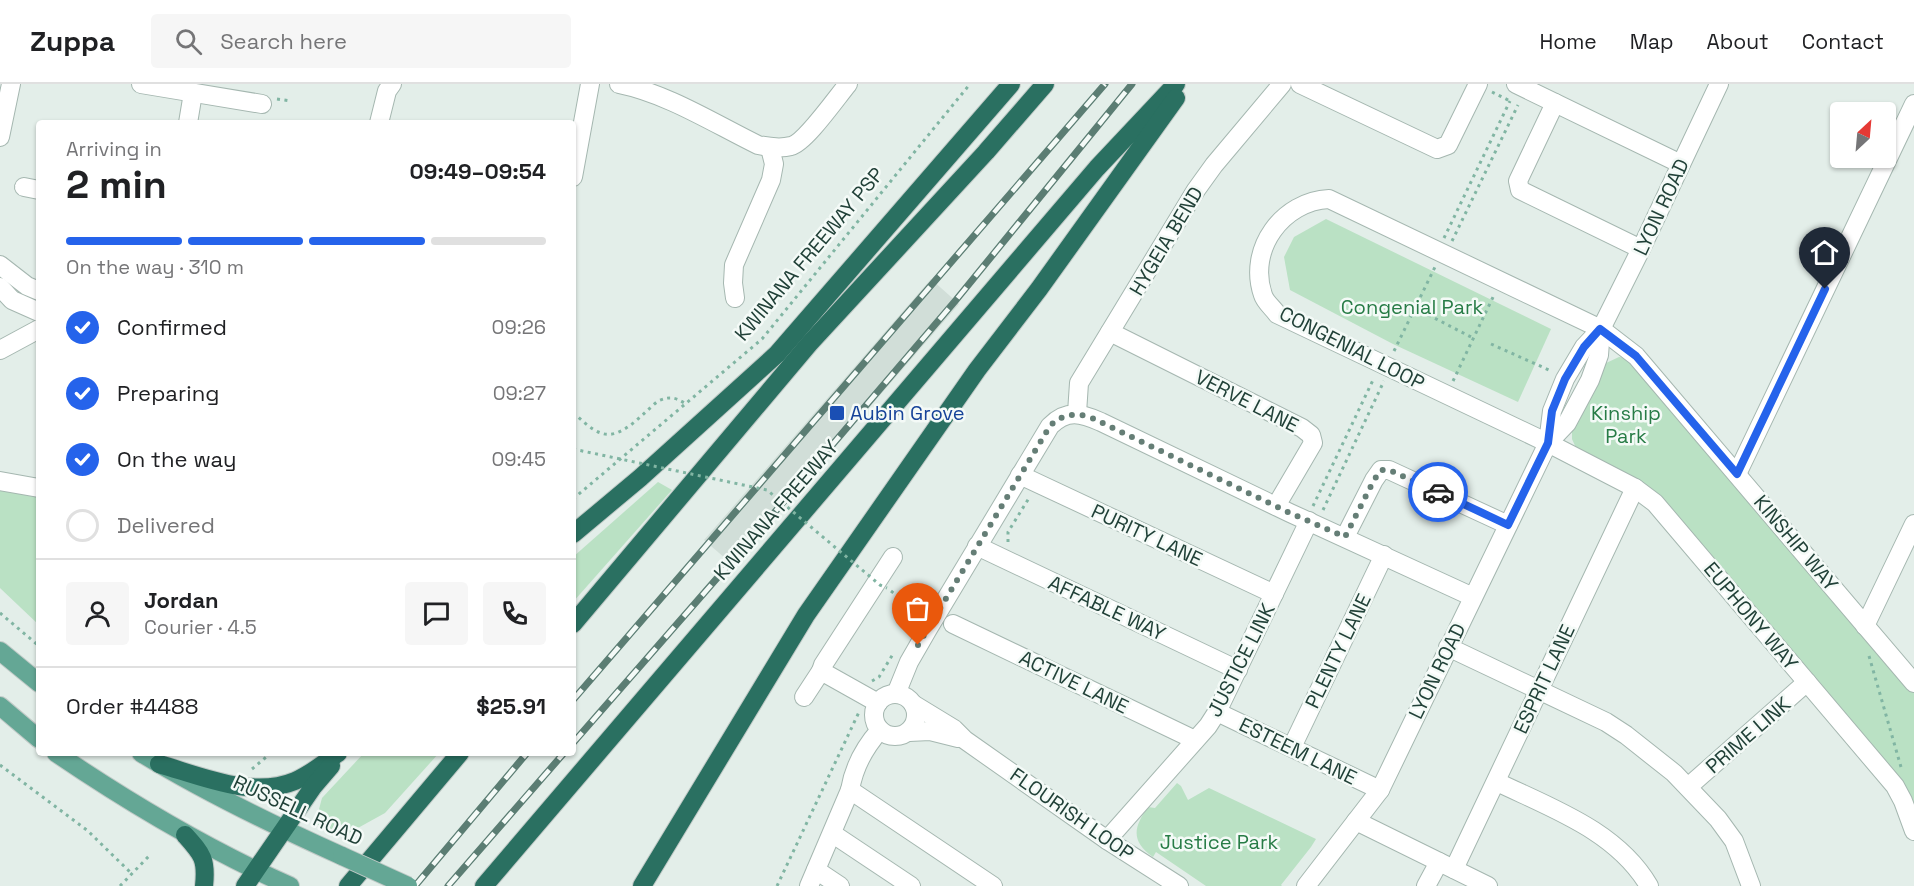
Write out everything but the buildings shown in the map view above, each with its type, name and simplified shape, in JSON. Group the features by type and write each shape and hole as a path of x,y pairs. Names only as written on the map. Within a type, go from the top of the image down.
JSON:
{"highway":[{"path":"576,532 649,471 777,354 1011,84"},
{"path":"576,620 809,344 986,152 1045,84"},
{"name":"KWINANA FREEWAY","path":"484,886 1097,168 1176,84"},
{"path":"642,886 669,845 715,763 806,615 977,370 1039,289 1185,84"},
{"path":"159,764 230,784 257,788 295,781 334,756"},
{"path":"244,886 313,787 339,756"},
{"path":"348,886 457,756"},
{"path":"185,835 202,854 205,867 204,886"},
{"path":"653,886 669,845"}],"main road":[{"path":"0,651 36,681"},
{"path":"0,706 36,737"},
{"path":"61,756 185,835 290,886"},
{"name":"RUSSELL ROAD","path":"146,756 208,792 284,830 408,886"}],"street":[{"path":"0,137 3,110 11,84"},
{"path":"141,84 262,104"},
{"path":"381,120 387,91 392,84"},
{"path":"576,161 590,84"},
{"path":"620,84 664,99 758,145 770,148 793,146 811,130 848,84"},
{"name":"HYGEIA BEND","path":"1077,414 1079,383 1196,190 1282,84"},
{"path":"1300,84 1437,149 1448,145 1478,84"},
{"name":"LYON ROAD","path":"1306,886 1380,790 1548,443 1552,411 1565,379 1584,347 1600,329 1641,249 1681,164 1712,86"},
{"path":"1516,89 1555,103 1681,164"},
{"path":"190,120 194,93"},
{"path":"1555,103 1518,181 1520,190 1641,249"},
{"path":"1737,474 1914,104"},
{"path":"735,298 732,283 734,265 771,180 774,164 770,148"},
{"name":"CONGENIAL LOOP","path":"1548,443 1277,314 1263,297 1260,277 1262,252 1270,234 1283,217 1301,205 1314,200 1329,199 1600,329"},
{"path":"0,265 36,290"},
{"path":"4,299 36,293"},
{"path":"4,299 36,311"},
{"name":"KINSHIP WAY","path":"1600,329 1636,356 1914,683"},
{"path":"0,350 36,331"},
{"name":"VERVE LANE","path":"1110,332 1302,428 1311,435 1312,443 1276,506"},
{"path":"896,694 909,662 1050,426 1058,418 1077,414 1101,422 1276,506 1315,513 1345,537 1473,597"},
{"name":"EUPHONY WAY","path":"1548,443 1635,488 1655,503 1895,786 1904,801 1914,831"},
{"path":"1345,537 1381,470 1389,470 1508,525"},
{"name":"PURITY LANE","path":"1020,475 1274,594"},
{"path":"0,481 36,487"},
{"name":"ESPRIT LANE","path":"1426,886 1447,866 1497,782 1635,488"},
{"name":"JUSTICE LINK","path":"1107,840 1217,712 1315,513"},
{"path":"1865,626 1914,524"},
{"name":"AFFABLE WAY","path":"977,546 1238,670"},
{"name":"PLENTY LANE","path":"1292,747 1384,555"},
{"path":"804,697 893,557"},
{"name":"ACTIVE LANE","path":"953,624 1195,740"},
{"path":"1449,647 1606,722 1626,735 1674,773 1718,819 1734,842 1751,886"},
{"path":"821,671 878,703"},
{"name":"PRIME LINK","path":"1688,787 1807,682"},
{"path":"896,694 906,697 913,704 916,716 909,732 897,736 885,734 880,730 874,720 878,703 886,696 896,694"},
{"name":"FLOURISH LOOP","path":"913,704 954,729 965,740 1173,884"},
{"name":"ESTEEM LANE","path":"1217,712 1380,790"},
{"path":"840,886 812,878 833,834 850,790 858,761 868,743 880,730"},
{"name":"FLOURISH LOOP","path":"909,732 930,731 965,740"},
{"path":"1497,782 1593,830 1624,856 1649,886"},
{"path":"850,790 993,886"},
{"path":"1356,821 1488,886"},
{"path":"833,834 911,886"}],"path":[{"name":"KWINANA FREEWAY PSP","path":"576,496 762,339 969,84"},
{"path":"1516,89 1444,238 1452,242 1518,105"},
{"path":"1393,353 1435,267"},
{"path":"1452,382 1494,294"},
{"path":"1415,308 1473,338"},
{"path":"1491,344 1549,370"},
{"path":"1315,513 1375,374"},
{"path":"1315,513 1385,379"},
{"path":"576,415 599,433 608,434 622,430 664,398 675,397 686,404"},
{"path":"576,449 767,490 880,585 911,607"},
{"path":"1009,546 1008,532 1029,497"},
{"path":"0,613 36,643"},
{"path":"1869,656 1904,778"},
{"path":"777,886 860,710 851,704"},
{"path":"252,769 267,756"},
{"path":"0,765 88,831 131,873"},
{"path":"120,886 150,855"}],"shaded area":[{"path":"931,279 959,304 733,565 704,540"}],"green space":[{"name":"Congenial Park","path":"1326,219 1551,329 1518,402 1393,344 1290,290 1284,257 1294,237"},
{"name":"Kinship Park","path":"1619,357 1628,358 1914,691 1914,809 1902,782 1668,504 1576,448 1572,439 1572,427 1604,364"},
{"path":"658,482 672,490 576,599 576,554"},
{"path":"0,487 36,494 36,622 0,588"},
{"path":"361,756 436,756 385,813 347,834 315,824 322,798"},
{"name":"Justice Park","path":"1177,783 1188,800 1209,788 1316,839 1282,886 1206,886 1156,852 1153,857 1138,840 1139,821 1148,807 1155,808"}],"railway":[{"path":"576,697 1105,84"},
{"path":"576,740 956,300 1132,84"},
{"path":"415,886 524,756"},
{"path":"448,886 561,756"}],"way so far":[{"path":"918,645 1050,426 1058,418 1067,415 1088,416 1345,537 1381,470 1389,470 1438,492"}],"place":[{"name":"Aubin Grove","path":"837,413"}],"route":[{"path":"1438,492 1508,525 1548,443 1552,411 1565,379 1584,347 1600,329 1636,356 1737,474 1825,289"}]}
